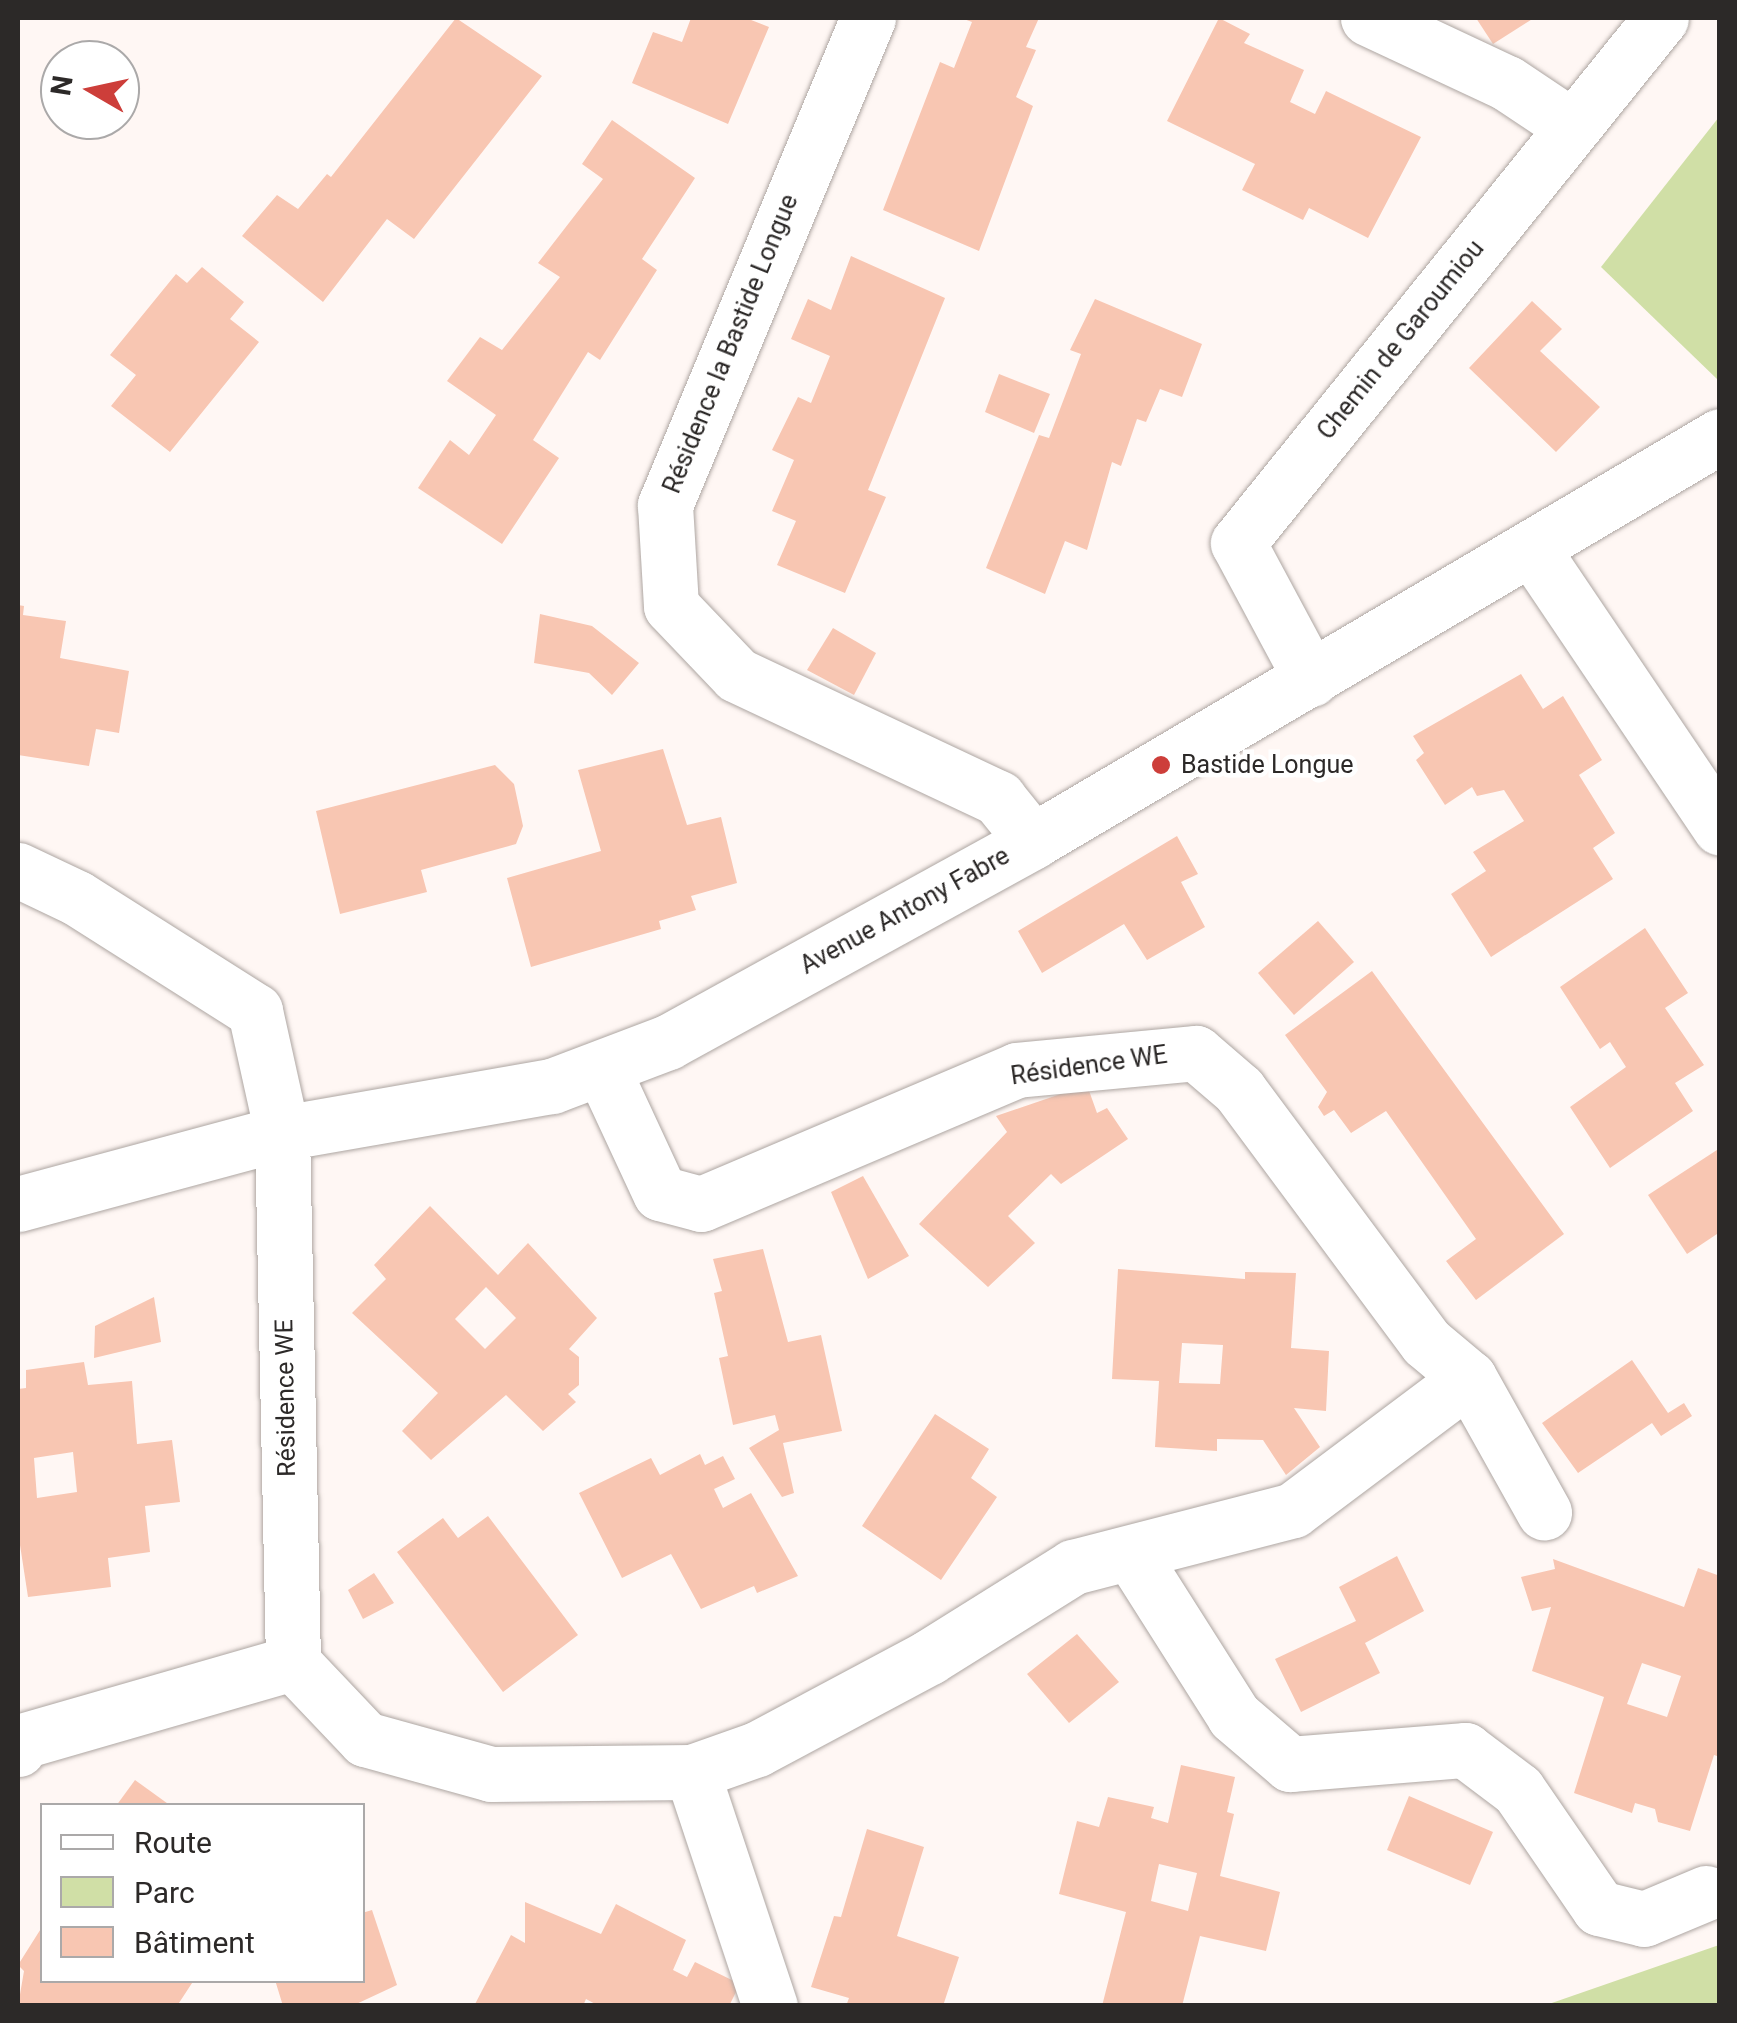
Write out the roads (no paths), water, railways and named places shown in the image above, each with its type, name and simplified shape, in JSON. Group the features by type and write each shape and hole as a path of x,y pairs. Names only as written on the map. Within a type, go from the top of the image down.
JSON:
{"street":[{"name":"Résidence la Bastide Longue","path":"868,18 665,505 671,606 736,676 998,798 1033,841"},
{"path":"1368,18 1507,84 1573,127"},
{"name":"Chemin de Garoumiou","path":"1311,679 1238,542 1662,18"},
{"name":"Avenue Antony Fabre","path":"18,1204 282,1134 552,1086 668,1042 1033,841 1720,436"},
{"path":"1532,549 1720,828"},
{"name":"Résidence WE","path":"18,870 78,898 255,1011 282,1134 293,1663"},
{"name":"Résidence WE","path":"602,1068 660,1193 701,1204 1017,1070 1196,1053 1239,1090 1426,1342 1469,1378 1544,1512"},
{"path":"18,1749 22,1740 293,1663 365,1738 492,1774 692,1772 757,1749 929,1657 1073,1567 1293,1510 1469,1378"},
{"path":"1132,1554 1234,1716 1290,1764 1464,1750 1518,1790 1599,1908 1644,1920 1706,1893"},
{"path":"692,1772 770,2006"}],"place":[{"name":"Bastide Longue","path":"1161,765"}]}
